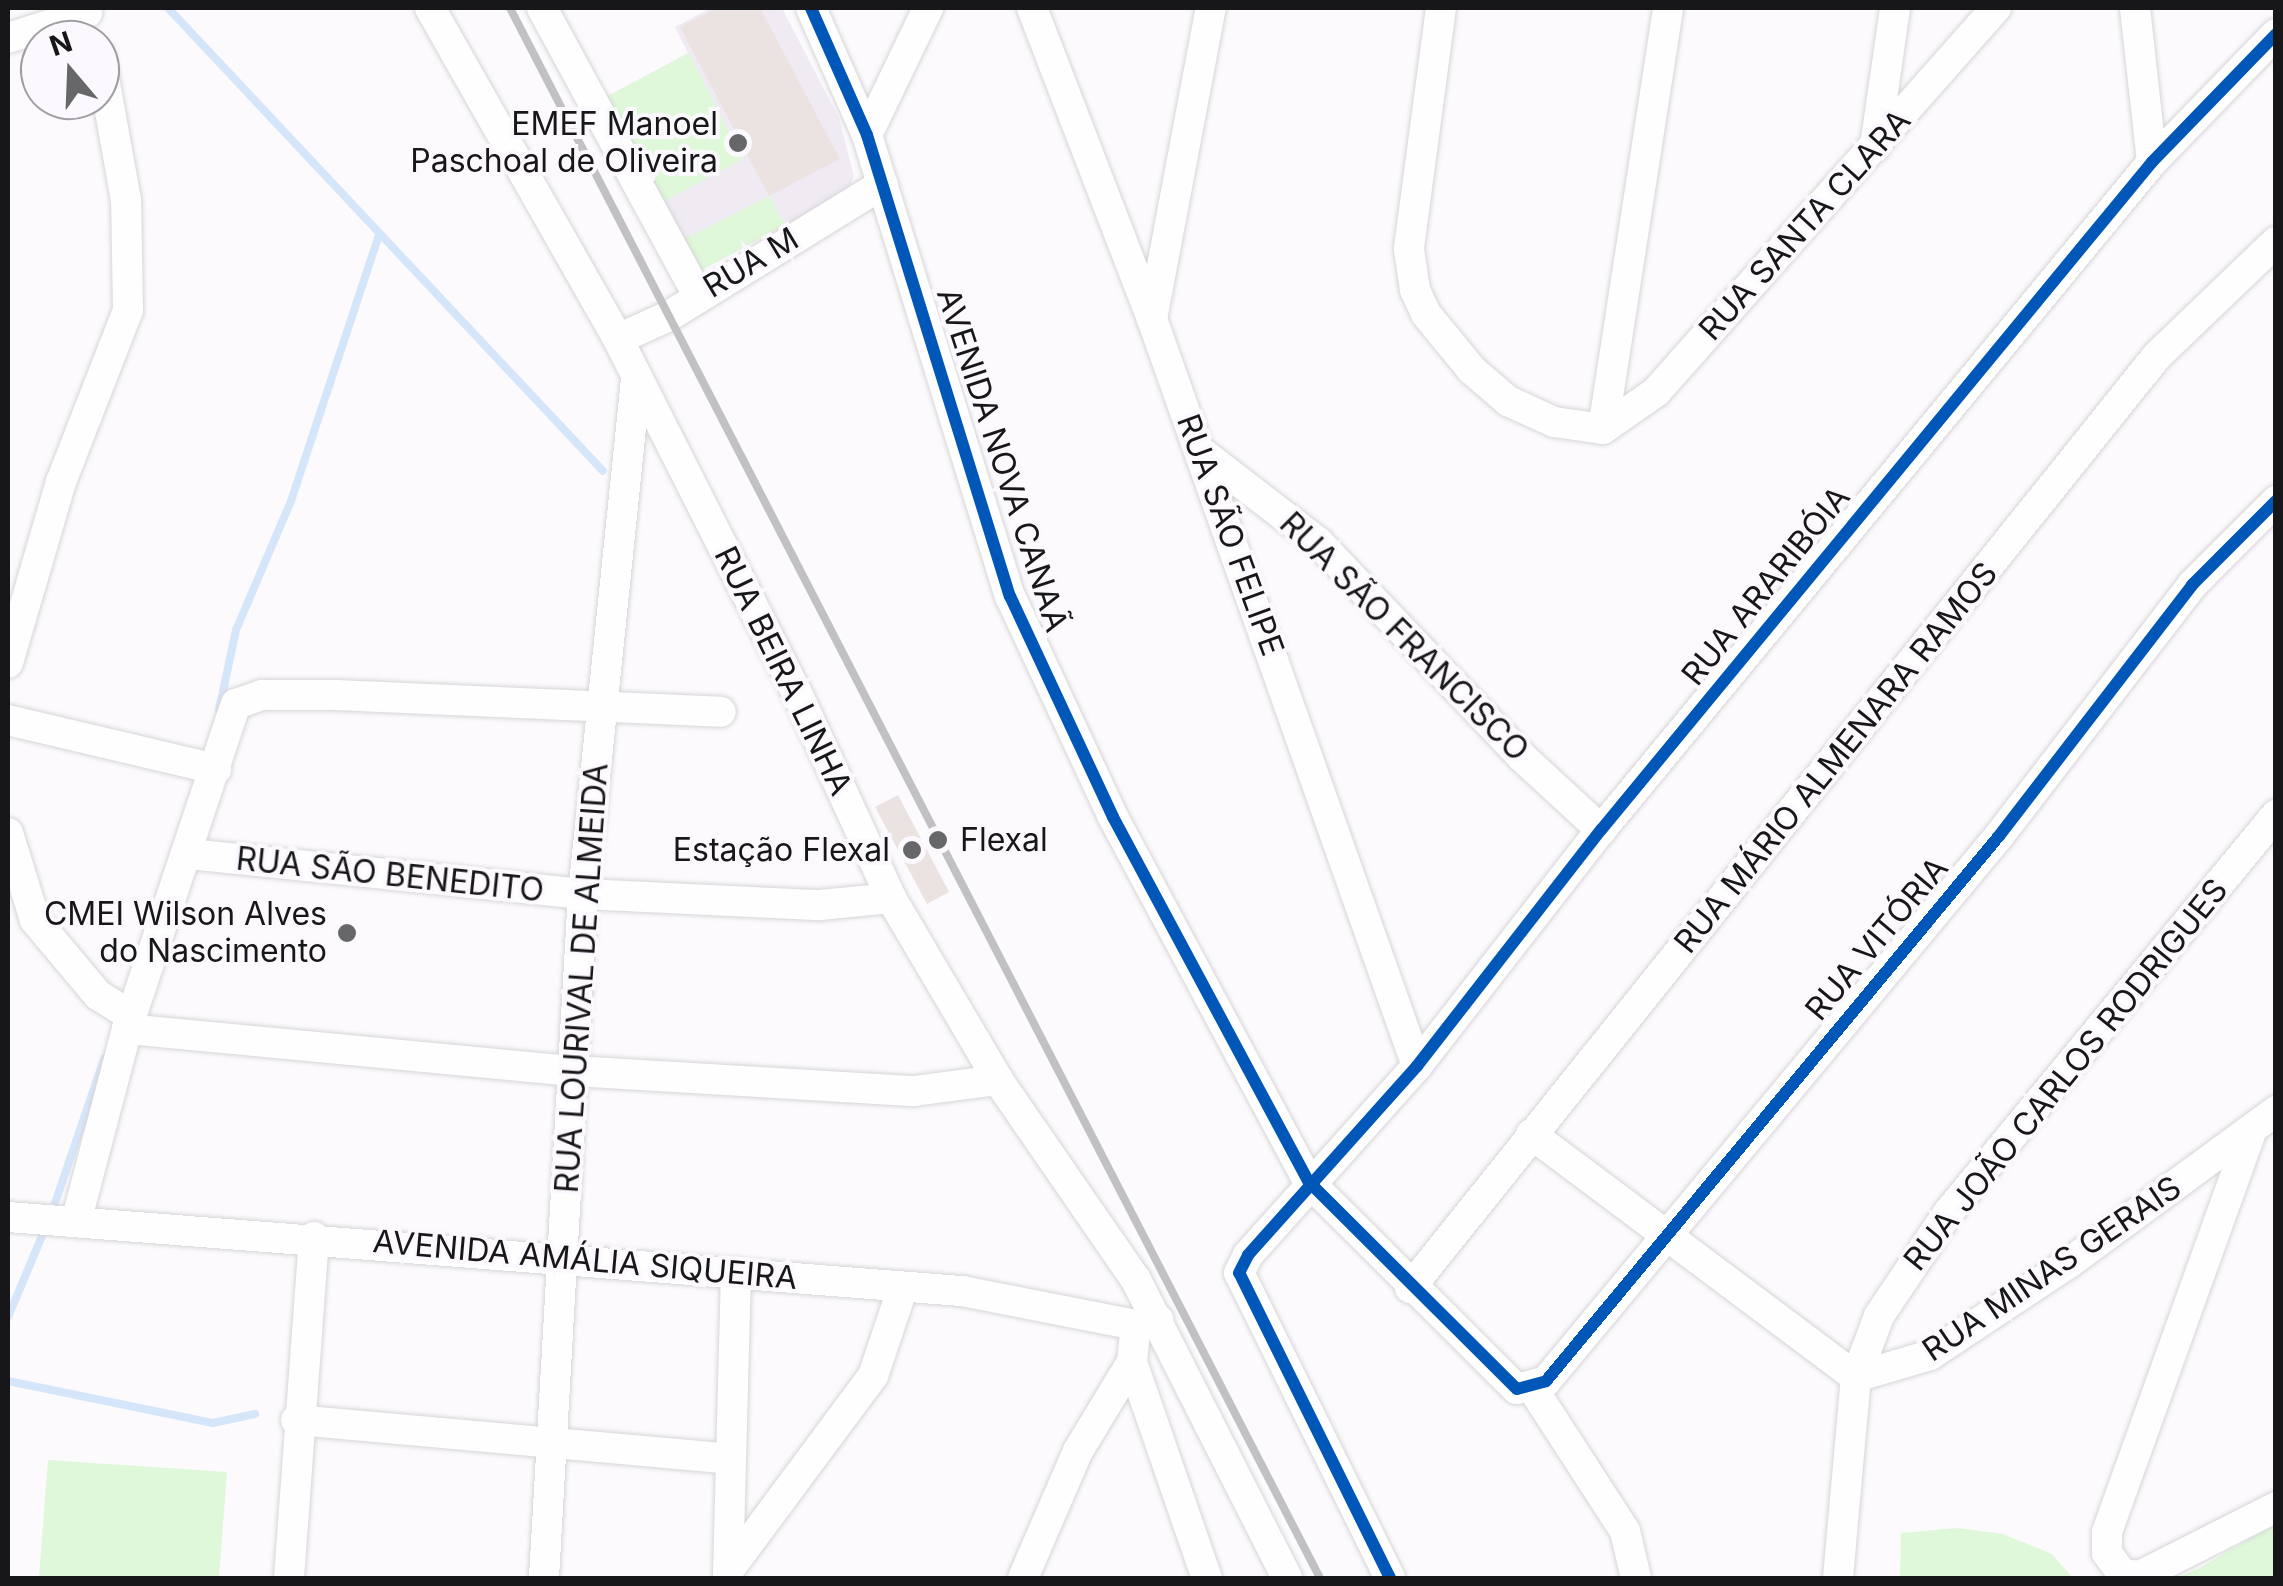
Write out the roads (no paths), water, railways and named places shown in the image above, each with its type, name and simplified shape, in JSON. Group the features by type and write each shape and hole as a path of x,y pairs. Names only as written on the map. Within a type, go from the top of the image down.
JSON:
{"street":[{"name":"RUA BEIRA LINHA","path":"430,8 618,339 796,691 891,898 998,1080 1111,1239 1147,1322 1287,1578"},
{"path":"542,8 697,294"},
{"name":"AVENIDA NOVA CANAÃ","path":"811,8 867,135 1017,614 1113,817 1310,1182 1410,1288 1522,1387 1625,1531 1636,1578"},
{"path":"867,135 928,8"},
{"name":"RUA SÃO FELIPE","path":"1032,8 1152,319 1417,1066"},
{"path":"1152,319 1212,8"},
{"path":"1441,8 1409,249 1415,290 1426,314 1472,370 1508,402 1554,422 1603,429 1668,8"},
{"path":"1875,147 1895,8"},
{"name":"RUA SANTA CLARA","path":"1603,429 1656,392 1996,8"},
{"path":"2135,8 2152,162"},
{"name":"RUA ARARIBÓIA","path":"1390,1578 1238,1273 1310,1182 1417,1066 1601,830 2152,162 2276,34"},
{"path":"8,664 61,482 128,310 126,200 112,120"},
{"name":"RUA M","path":"618,339 669,316 697,294 883,184"},
{"name":"RUA MÁRIO ALMENARA RAMOS","path":"1410,1288 1531,1134 1860,734 2157,356 2276,242"},
{"name":"RUA LOURIVAL DE ALMEIDA","path":"544,1578 583,894 636,379"},
{"name":"RUA SÃO FRANCISCO","path":"1200,451 1319,543 1522,757 1601,830"},
{"name":"RUA VITÓRIA","path":"1522,1387 1667,1236 1999,836 2192,586 2276,501"},
{"path":"72,1222 129,1022 189,854 236,704 262,695 336,695 603,710 722,712"},
{"path":"8,720 216,769"},
{"name":"RUA JOÃO CARLOS RODRIGUES","path":"1838,1578 1856,1377 1879,1316 1948,1213 2276,814"},
{"path":"8,833 34,920 98,995 129,1022 574,1071 914,1091 998,1080"},
{"name":"RUA SÃO BENEDITO","path":"189,854 583,894 820,906 891,898"},
{"name":"RUA MINAS GERAIS","path":"1856,1377 1930,1355 2276,1111"},
{"path":"2251,1132 2107,1532 2112,1565 2122,1574 2140,1576 2276,1507"},
{"path":"1531,1134 1856,1377"},
{"name":"AVENIDA AMÁLIA SIQUEIRA","path":"19,1219 314,1237 903,1287 1054,1304 1147,1322"},
{"path":"289,1578 296,1420 314,1237"},
{"path":"728,1575 736,1273"},
{"path":"728,1575 873,1376 903,1287"},
{"path":"1023,1578 1078,1451 1132,1362 1147,1322"},
{"path":"1132,1362 1207,1578"},
{"path":"296,1420 552,1447 729,1459"}],"waterway":[{"path":"168,8 603,471"},
{"path":"219,710 236,630 291,501 379,235"},
{"path":"52,1212 104,1059"},
{"path":"8,1317 45,1229"},
{"path":"8,1381 213,1423 255,1414"}],"railway":[{"path":"510,8 1320,1578"}],"place":[{"name":"EMEF Manoel Paschoal de Oliveira","path":"738,143"},
{"name":"Flexal","path":"938,840"},
{"name":"Estação Flexal","path":"912,850"},
{"name":"CMEI Wilson Alves do Nascimento","path":"347,933"}]}
